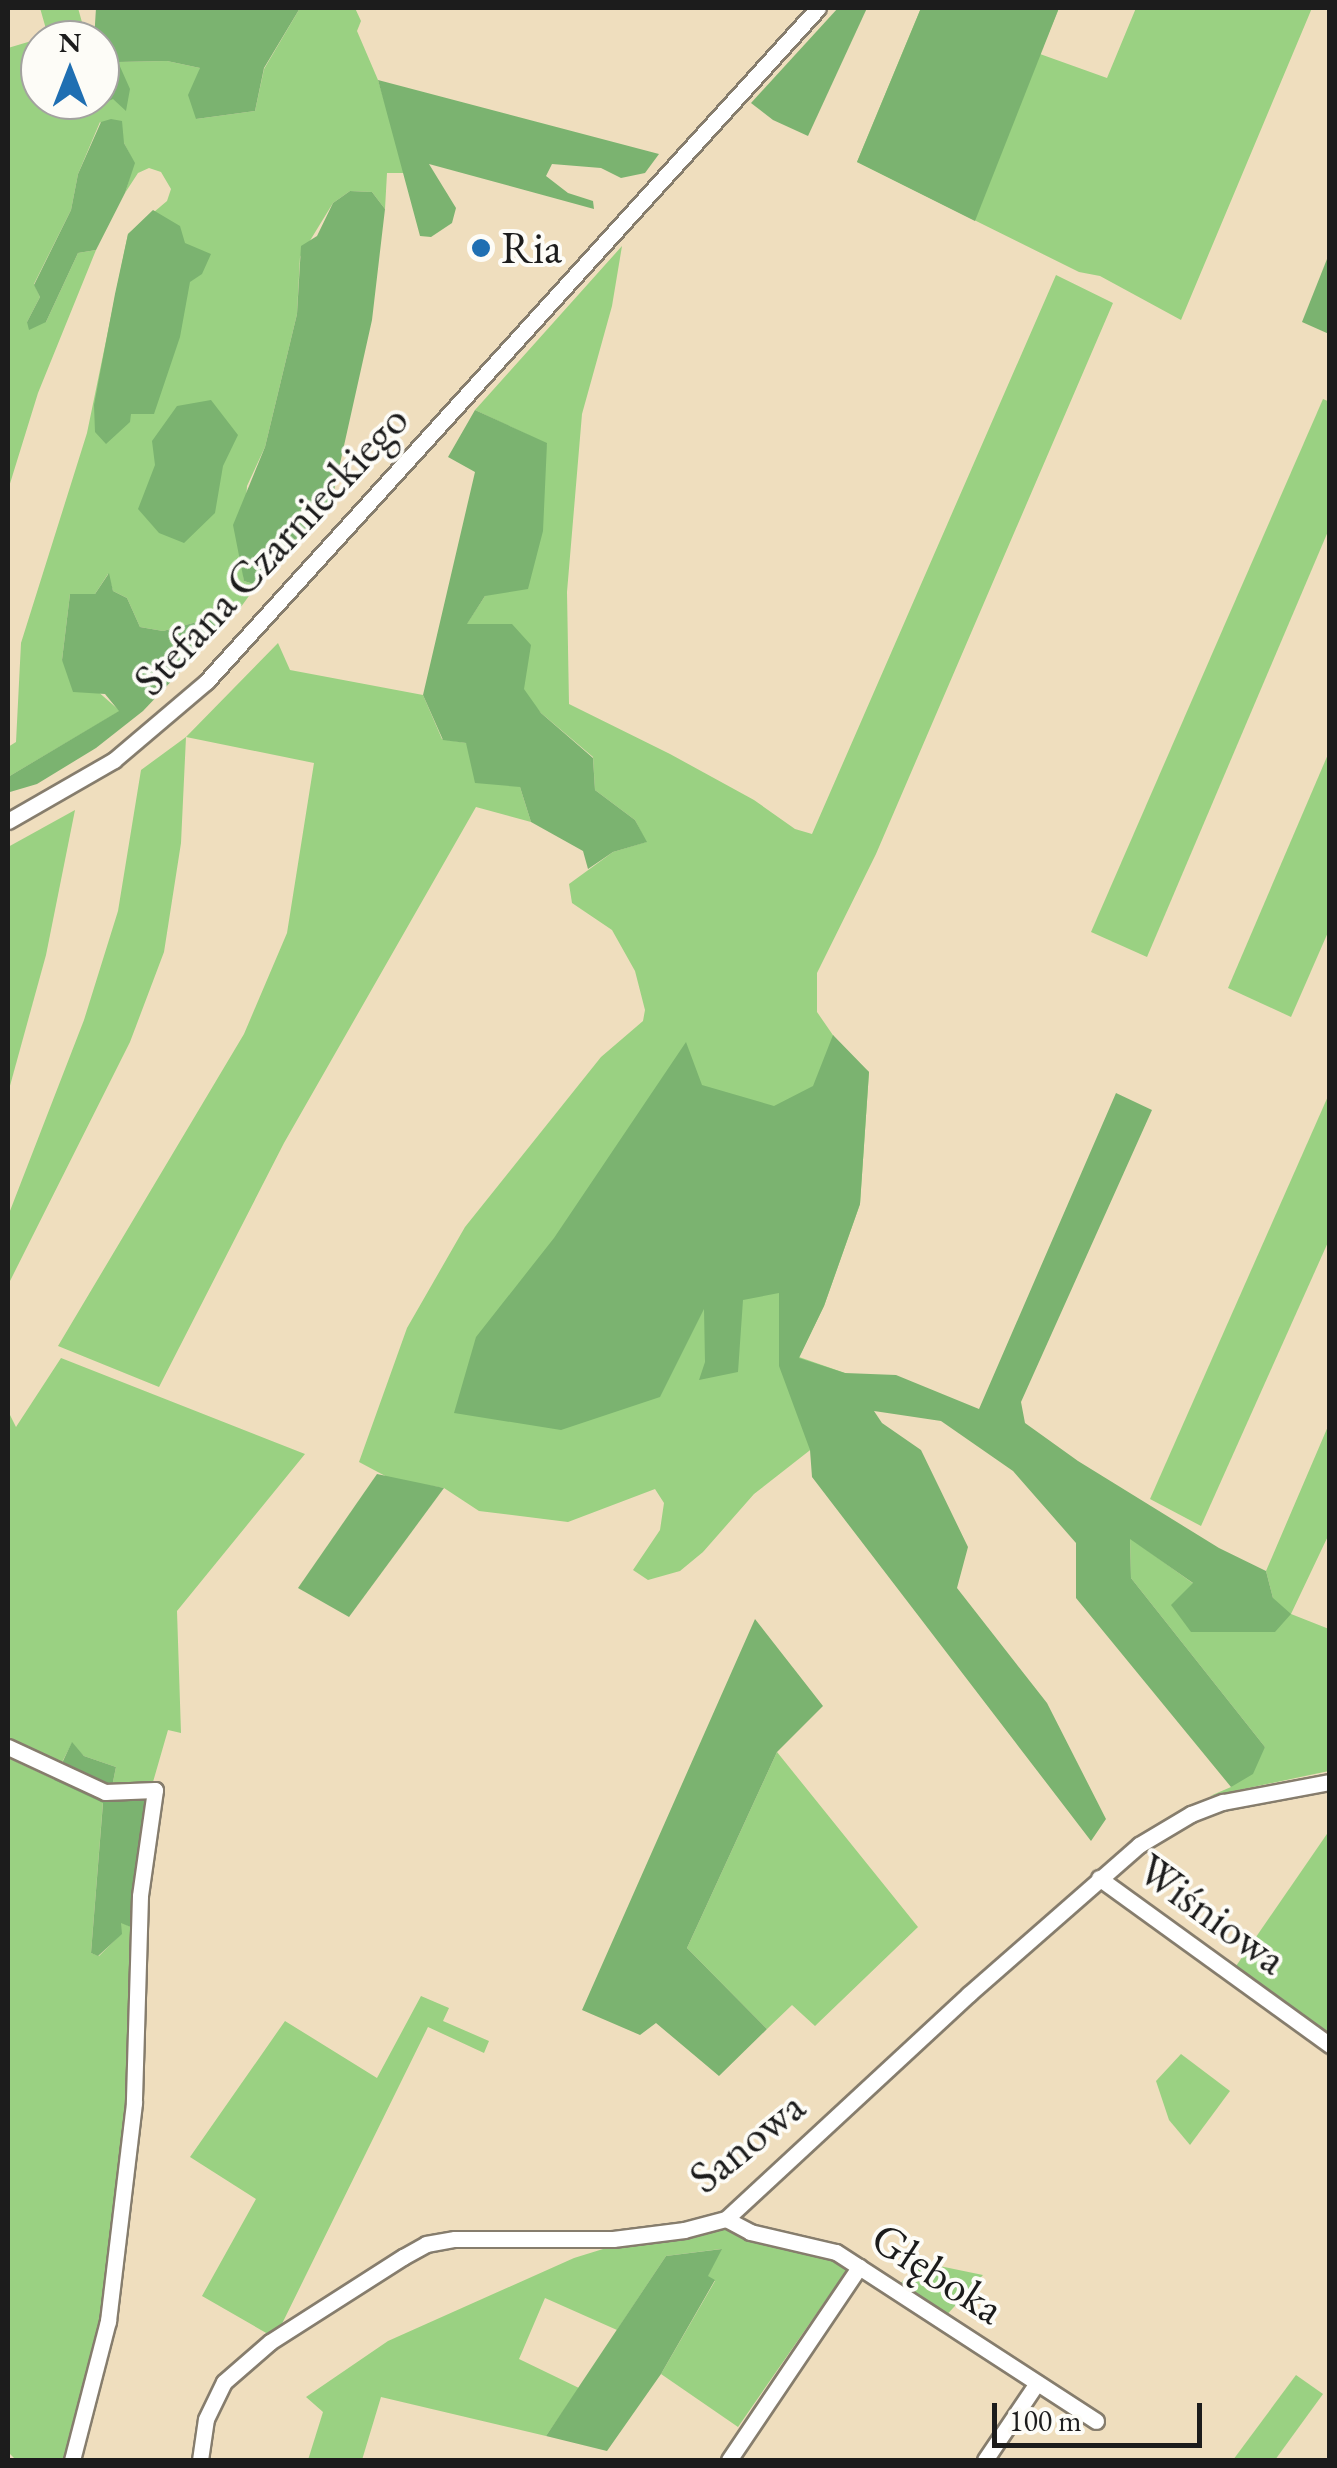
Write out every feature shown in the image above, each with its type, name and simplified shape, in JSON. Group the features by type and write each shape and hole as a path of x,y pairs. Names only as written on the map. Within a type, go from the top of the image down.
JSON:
{"street":[{"name":"Stefana Czarnieckiego","path":"8,821 114,760 206,682 818,8"},
{"path":"8,1746 106,1792 154,1790 140,1896 134,2103 108,2321 72,2460"},
{"name":"Sanowa","path":"200,2460 212,2401 232,2375 270,2342 426,2244 490,2236 571,2242 613,2239 684,2230 726,2219 1099,1878 1139,1846 1192,1814 1222,1802 1330,1782"},
{"name":"Wiśniowa","path":"1099,1878 1330,2045"},
{"name":"Głęboka","path":"726,2219 750,2232 836,2252 1096,2421"},
{"path":"728,2460 859,2267"},
{"path":"985,2460 1037,2383"}],"green space":[{"path":"40,8 78,8 81,20 43,20"},
{"path":"96,8 300,8 264,68 255,111 196,119 188,95 200,68 167,61 120,62 120,20 95,20"},
{"path":"300,8 355,8 361,21 357,31 378,80 406,173 387,173 385,209 372,192 350,191 333,203 300,257 297,314 265,447 247,486 244,581 257,585 238,611 163,631 140,627 127,598 113,591 108,574 95,594 70,594 62,660 120,711 8,777 8,747 16,742 21,643 87,433 128,234 167,201 171,189 161,172 149,168 138,173 125,193 134,163 124,143 100,122 78,174 71,210 34,284 40,297 27,322 46,322 78,253 96,250 38,393 8,490 8,48 20,44 20,120 120,120 120,62 167,61 200,68 196,119 255,111 264,69"},
{"path":"838,8 867,8 808,136 773,120 751,103"},
{"path":"921,8 1059,8 1040,54 1107,78 1136,8 1312,8 1181,320 1100,276 1079,272 857,162"},
{"path":"921,8 1059,8 975,221 857,162"},
{"path":"120,66 130,89 126,111 120,105"},
{"path":"378,80 659,154 645,173 621,178 601,168 552,164 546,176 568,193 593,201 594,209 429,164 456,208 452,223 431,237 420,236"},
{"path":"122,121 124,143 135,163 125,193 96,250 78,253 46,322 29,330 27,322 40,297 34,285 71,210 78,174 101,122"},
{"path":"350,191 372,192 385,209 372,320 331,504 257,585 244,581 233,525 265,447 297,314 301,246 317,236 333,203"},
{"path":"153,210 180,226 185,243 211,254 202,274 190,282 180,337 154,414 131,414 130,422 106,444 95,432 94,405 115,294 128,234"},
{"path":"622,246 612,306 582,414 567,592 569,704 754,800 795,829 812,834 1056,275 1113,303 876,854 817,973 817,1012 846,1054 869,1072 860,1204 824,1306 799,1357 845,1373 823,1440 754,1494 703,1552 680,1571 648,1580 633,1570 660,1530 664,1503 655,1489 568,1522 479,1511 444,1488 391,1479 359,1462 407,1328 465,1227 601,1057 643,1021 645,1010 635,971 612,930 572,903 569,884 613,852 646,842 635,820 595,790 593,757 541,713 466,625 485,596 547,444 475,410"},
{"path":"1329,254 1330,334 1302,322"},
{"path":"1323,399 1330,402 1329,529 1147,957 1091,932"},
{"path":"211,400 238,435 223,466 215,513 184,543 159,533 138,509 155,465 152,441 177,406"},
{"path":"475,410 547,443 543,531 528,589 485,596 467,624 512,624 531,645 524,689 541,713 593,758 595,790 635,820 647,842 613,852 588,869 583,851 531,822 520,787 475,783 466,743 443,740 423,695 475,472 448,457"},
{"path":"109,573 113,591 127,598 140,627 163,631 238,611 143,711 96,748 37,784 10,792 8,777 119,711 105,694 73,692 62,660 70,594 95,594"},
{"path":"278,643 290,670 423,695 442,739 466,743 520,787 531,822 476,807 284,1143 159,1387 58,1346 244,1034 287,933 314,763 186,737"},
{"path":"186,737 181,843 164,952 130,1042 8,1285 8,1216 84,1020 118,911 141,770"},
{"path":"1329,752 1329,930 1291,1017 1228,988"},
{"path":"75,810 46,955 8,1093 8,847"},
{"path":"833,1035 869,1072 860,1204 824,1306 799,1358 845,1373 896,1375 979,1409 1116,1093 1152,1110 1021,1402 1025,1423 1078,1461 1219,1548 1266,1571 1273,1598 1291,1614 1275,1632 1191,1632 1171,1605 1193,1583 1130,1539 1131,1578 1265,1747 1253,1774 1231,1787 1076,1598 1076,1543 1013,1471 941,1421 874,1411 882,1423 921,1450 968,1547 957,1588 1047,1703 1106,1819 1091,1841 812,1477 810,1450 779,1366 779,1293 743,1300 738,1372 699,1380 705,1362 704,1309 660,1397 561,1430 454,1413 476,1337 554,1238 686,1042 702,1085 774,1106 813,1086"},
{"path":"1329,1094 1329,1240 1201,1526 1150,1499"},
{"path":"61,1358 305,1454 177,1611 181,1733 168,1730 153,1782 112,1787 116,1767 84,1756 72,1743 60,1766 8,1742 8,1411 16,1427"},
{"path":"1329,1424 1329,1534 1291,1614 1329,1629 1329,1771 1210,1796 1231,1787 1265,1747 1131,1578 1130,1538 1194,1584 1273,1598 1266,1571"},
{"path":"377,1474 444,1488 349,1617 298,1588"},
{"path":"755,1619 823,1706 777,1752 687,1948 767,2029 719,2076 656,2023 640,2035 582,2010"},
{"path":"72,1742 84,1756 116,1767 112,1787 147,1795 133,1928 121,1923 122,1934 98,1956 91,1953 103,1803 54,1780"},
{"path":"777,1752 918,1927 815,2026 792,2005 767,2029 687,1948"},
{"path":"8,1758 103,1802 91,1953 99,1956 121,1934 121,1922 133,1928 129,2105 105,2301 67,2460 16,2460 8,2452"},
{"path":"1329,1831 1329,2037 1234,1969"},
{"path":"421,1996 449,2008 443,2021 489,2041 484,2053 428,2027 275,2338 202,2296 256,2199 190,2157 285,2021 377,2078"},
{"path":"1181,2054 1230,2091 1190,2145 1169,2120 1156,2081"},
{"path":"733,2226 830,2254 848,2268 738,2427 661,2374 715,2281 707,2277 721,2249 666,2256 617,2330 545,2298 519,2359 579,2388 546,2436 381,2397 362,2460 308,2460 323,2412 306,2397 388,2341 574,2258 616,2245"},
{"path":"722,2249 708,2276 715,2280 661,2374 607,2451 546,2436 666,2256"},
{"path":"920,2262 983,2275 944,2318 899,2285"},
{"path":"1296,2375 1323,2394 1275,2460 1233,2460"}],"place":[{"name":"Ria","path":"481,248"}]}
